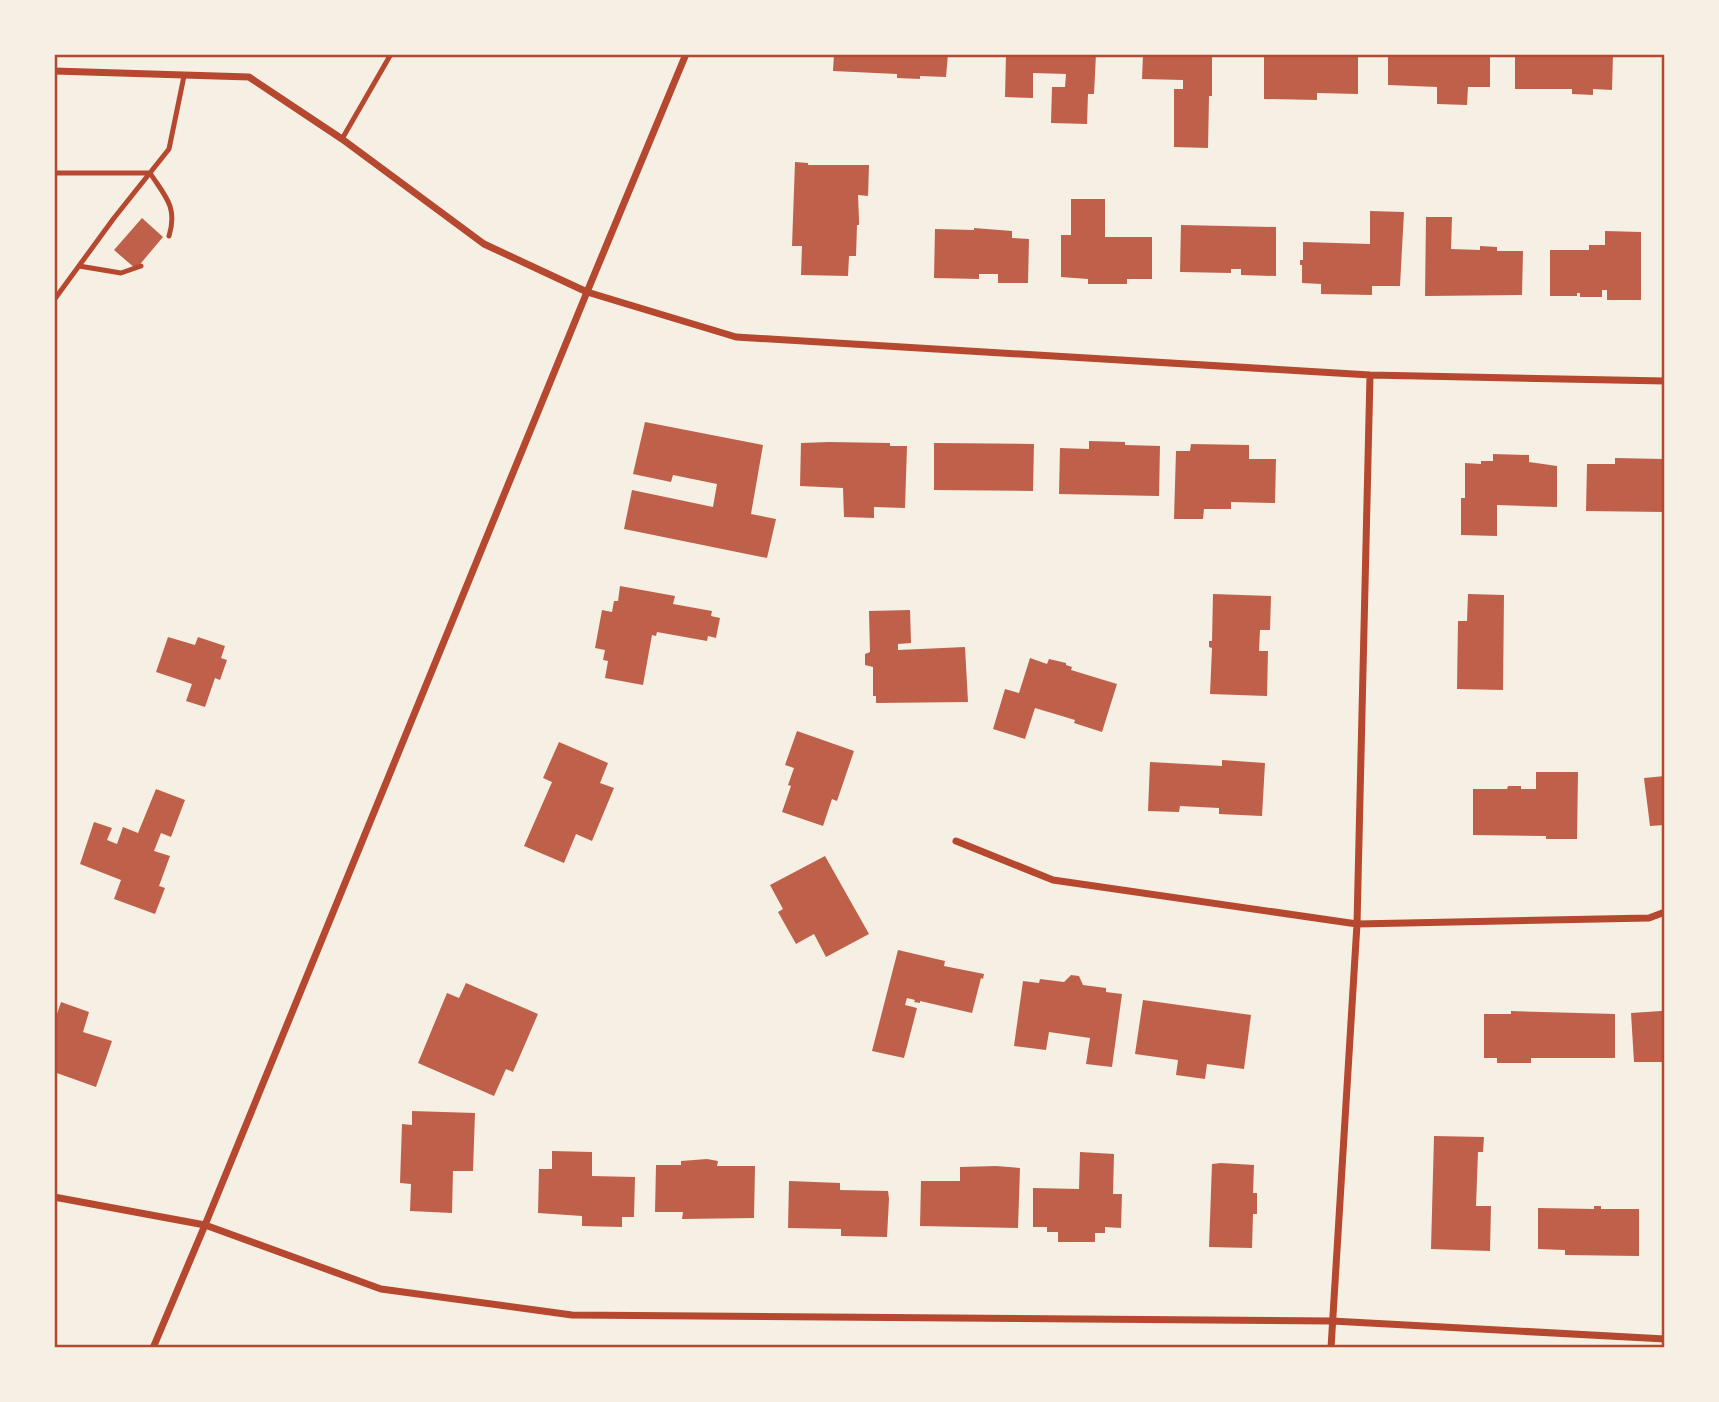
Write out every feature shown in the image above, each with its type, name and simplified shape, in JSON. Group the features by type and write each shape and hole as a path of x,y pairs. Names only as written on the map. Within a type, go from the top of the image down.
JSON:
{"street":[{"path":"153,1348 686,54"},
{"path":"54,71 249,77 342,139 484,244 587,292 736,337 1370,375 1665,381"},
{"path":"1331,1348 1357,924 1370,375"},
{"path":"956,841 1053,880 1357,924 1649,918 1665,912"},
{"path":"54,1197 205,1225 381,1290 572,1315 1332,1321 1665,1339"}],"lane":[{"path":"342,139 391,54"},
{"path":"54,300 169,149 184,76"},
{"path":"54,173 150,173"},
{"path":"150,173 169,201 173,214 169,236"},
{"path":"79,266 121,273 141,266"}],"building":[{"path":"834,54 948,54 946,77 897,78 897,74 833,71"},
{"path":"1006,54 1096,54 1094,94 1088,94 1087,124 1051,123 1052,87 1065,87 1066,74 1033,73 1033,98 1005,97"},
{"path":"1143,54 1212,54 1208,148 1174,147 1174,89 1183,89 1183,80 1142,79"},
{"path":"1264,54 1358,54 1358,94 1317,93 1317,100 1264,99"},
{"path":"1388,54 1490,54 1490,87 1468,87 1467,105 1437,104 1437,87 1388,85"},
{"path":"1515,54 1613,54 1612,90 1593,89 1593,95 1572,94 1572,89 1515,89"},
{"path":"795,162 808,165 869,165 868,196 858,195 856,256 849,256 848,276 801,275 802,246 792,246"},
{"path":"1071,199 1105,199 1105,237 1152,237 1152,279 1127,279 1127,284 1088,284 1088,279 1061,277 1061,235 1071,235"},
{"path":"1370,211 1404,212 1400,286 1372,286 1372,295 1321,294 1321,284 1302,283 1300,260 1303,260 1303,242 1370,244"},
{"path":"1426,217 1452,217 1451,249 1480,250 1480,246 1497,247 1497,251 1523,251 1522,295 1425,296"},
{"path":"142,218 163,237 136,269 114,250"},
{"path":"1181,225 1276,227 1276,276 1241,275 1241,269 1231,269 1231,273 1180,272"},
{"path":"935,229 1012,231 1012,238 1029,239 1028,283 998,283 998,274 979,274 979,279 934,278"},
{"path":"1605,231 1641,232 1641,300 1607,300 1607,290 1602,290 1602,297 1580,297 1580,293 1577,293 1577,296 1550,296 1550,250 1589,250 1589,245 1605,245"},
{"path":"645,422 763,445 751,514 776,519 767,558 624,529 632,490 713,507 717,484 673,475 671,482 633,474"},
{"path":"1089,441 1160,446 1159,496 1059,494 1060,448 1089,449"},
{"path":"801,443 890,443 890,446 907,446 905,508 874,507 874,518 844,517 843,488 800,486"},
{"path":"934,443 1034,444 1033,491 934,490"},
{"path":"1191,444 1249,445 1249,459 1276,459 1275,503 1231,502 1231,509 1204,509 1203,519 1174,519 1176,451 1190,451"},
{"path":"1493,454 1529,455 1529,462 1557,466 1557,507 1497,505 1497,536 1461,535 1465,463 1481,464 1481,461 1493,461"},
{"path":"1615,458 1663,459 1665,512 1586,511 1587,464 1615,464"},
{"path":"620,586 675,596 673,604 712,611 711,616 720,618 716,638 708,636 707,641 657,632 656,636 652,635 643,685 605,678 608,661 603,660 605,650 595,648 602,610 612,612 614,601 618,601"},
{"path":"1213,594 1271,596 1270,630 1260,630 1259,651 1268,651 1267,696 1210,694 1212,648 1209,647 1209,641 1212,641"},
{"path":"1468,594 1504,595 1503,690 1457,689 1458,621 1467,621"},
{"path":"910,610 911,643 898,644 898,650 965,647 968,702 876,703 876,696 873,696 873,667 865,665 865,654 870,652 869,611"},
{"path":"168,637 195,645 198,637 225,646 221,658 227,660 220,680 215,678 205,707 186,701 192,684 156,672"},
{"path":"1030,658 1047,664 1049,659 1066,663 1072,667 1071,670 1117,684 1102,732 1074,723 1075,720 1035,708 1025,739 993,729 1005,689 1019,693"},
{"path":"797,731 854,751 837,801 832,799 823,826 782,812 794,768 785,765"},
{"path":"559,742 608,763 600,783 614,788 592,841 576,834 564,863 524,846 552,782 543,778"},
{"path":"1222,760 1265,763 1262,816 1219,814 1219,808 1180,806 1179,812 1148,811 1150,762 1222,766"},
{"path":"1536,772 1578,772 1577,839 1473,835 1473,789 1507,789 1508,786 1521,786 1521,789 1536,789"},
{"path":"1665,776 1665,825 1650,826 1644,778"},
{"path":"156,789 185,800 171,837 161,833 154,851 170,856 159,886 165,888 155,914 114,899 121,880 80,864 94,822 112,828 107,840 117,844 123,827 138,833"},
{"path":"825,856 869,934 826,957 814,934 796,944 778,912 783,909 770,885"},
{"path":"898,950 945,961 944,966 984,974 972,1013 920,1001 914,1002 915,1000 907,998 905,1005 917,1008 904,1058 872,1051"},
{"path":"1071,975 1079,976 1083,985 1106,988 1106,992 1122,994 1112,1067 1086,1064 1090,1038 1049,1032 1046,1050 1014,1046 1023,981 1039,983 1040,979 1064,982"},
{"path":"466,983 538,1014 513,1072 506,1069 494,1096 418,1063 447,993 459,998"},
{"path":"1143,1000 1251,1015 1244,1069 1207,1064 1205,1079 1176,1075 1178,1060 1135,1054"},
{"path":"61,1002 89,1012 83,1032 112,1041 96,1087 54,1072 54,1014 57,1014"},
{"path":"1511,1011 1615,1014 1615,1058 1531,1058 1531,1063 1497,1063 1497,1058 1484,1058 1484,1014 1511,1014"},
{"path":"1665,1011 1665,1062 1634,1062 1631,1013"},
{"path":"412,1111 475,1113 473,1171 453,1171 452,1213 410,1211 411,1184 400,1183 402,1124 412,1125"},
{"path":"1434,1136 1484,1137 1483,1152 1478,1152 1476,1206 1491,1206 1490,1251 1431,1249"},
{"path":"552,1151 592,1152 592,1176 635,1177 634,1217 622,1217 622,1227 582,1226 582,1216 538,1213 539,1169 552,1169"},
{"path":"1080,1152 1114,1154 1113,1194 1122,1194 1121,1228 1105,1227 1105,1233 1095,1233 1095,1242 1058,1242 1058,1232 1047,1232 1047,1227 1033,1227 1033,1188 1079,1189"},
{"path":"681,1161 718,1161 717,1166 755,1166 754,1218 682,1219 683,1212 655,1212 656,1165 681,1165"},
{"path":"1212,1164 1254,1165 1253,1193 1257,1193 1257,1214 1253,1214 1252,1248 1209,1247"},
{"path":"960,1167 1020,1168 1018,1228 920,1226 921,1181 960,1181"},
{"path":"789,1181 840,1183 840,1190 888,1191 887,1237 841,1236 841,1229 788,1228"},
{"path":"1594,1206 1601,1206 1601,1209 1639,1209 1639,1256 1565,1255 1565,1250 1538,1249 1538,1208 1594,1209"}]}
